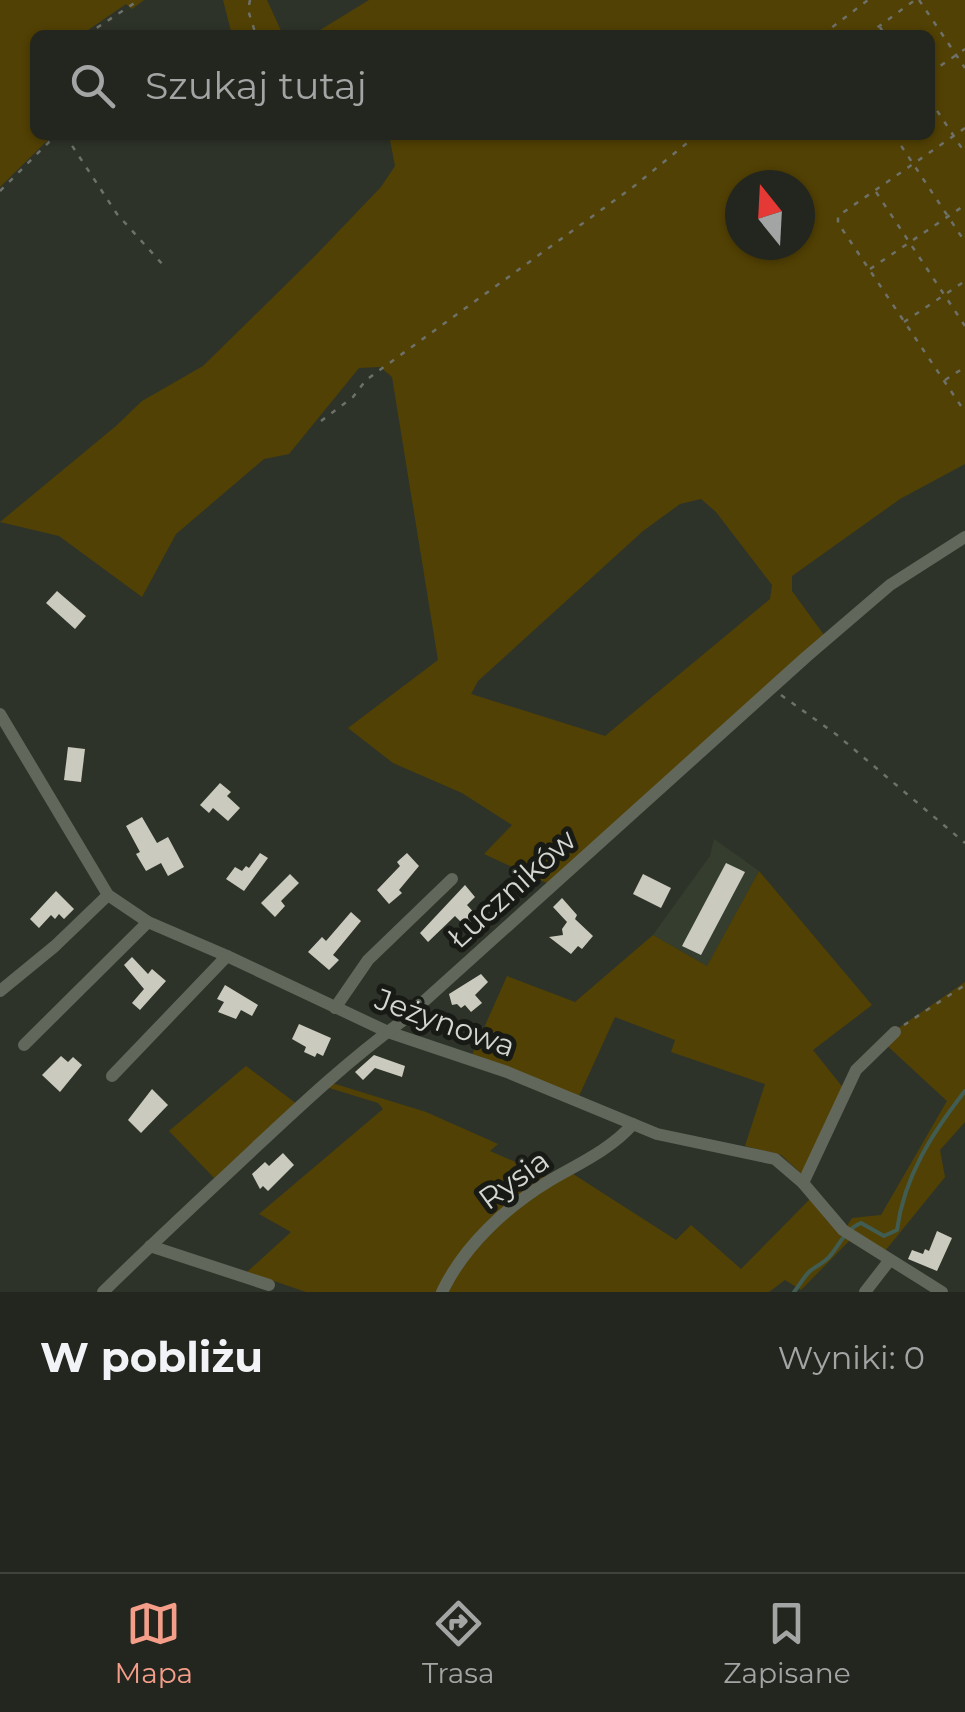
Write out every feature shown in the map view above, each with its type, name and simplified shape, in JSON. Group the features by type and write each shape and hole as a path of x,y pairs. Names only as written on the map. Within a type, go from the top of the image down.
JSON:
{"street":[{"name":"Łuczników","path":"103,1292 298,1108 771,689 890,585 965,537"},
{"name":"Jeżynowa","path":"0,714 108,896 148,922 388,1032 507,1072 679,1140 774,1159 803,1182 849,1234 942,1292"},
{"path":"335,1008 368,960 452,879"},
{"path":"0,991 108,896"},
{"path":"24,1046 148,922"},
{"path":"112,1076 227,956"},
{"path":"803,1182 856,1070 895,1032"},
{"name":"Rysia","path":"442,1292 459,1262 510,1208 616,1142 633,1124"},
{"path":"150,1246 269,1285"},
{"path":"865,1292 888,1261"}],"path":[{"path":"94,30 139,0"},
{"path":"250,0 248,10 254,30"},
{"path":"829,30 868,0"},
{"path":"874,30 917,0 965,68"},
{"path":"879,26 882,30"},
{"path":"935,69 965,49"},
{"path":"935,108 965,153"},
{"path":"965,128 838,216 838,223 868,270 965,412"},
{"path":"0,190 51,140"},
{"path":"68,140 117,214 164,266"},
{"path":"320,421 353,396 366,380 634,187 691,140"},
{"path":"897,140 965,242"},
{"path":"875,191 965,326"},
{"path":"868,270 965,205"},
{"path":"904,322 965,280"},
{"path":"944,381 965,367"},
{"path":"771,689 837,735 965,843"},
{"path":"895,1032 965,985"}],"shaded area":[{"path":"0,0 144,0 132,9 126,4 88,30 30,30 30,140 48,140 0,187"},
{"path":"223,0 267,0 281,30 231,30"},
{"path":"369,0 965,0 965,464 900,499 792,576 792,591 824,635 549,884 484,854 512,825 462,793 393,763 348,728 438,660 392,377 380,367 359,368 289,454 264,459 176,534 142,597 59,536 0,522 142,401 203,366 381,187 395,166 390,140 935,140 935,30 320,30","holes":["701,499 716,512 772,585 770,599 605,736 471,694 478,681 643,531 680,504"]},
{"path":"714,839 759,871 707,966 653,935 710,856"},
{"path":"759,871 872,1005 813,1050 844,1089 804,1176 781,1155 745,1146 765,1084 671,1052 675,1040 615,1017 579,1096 472,1055 507,976 575,1002 653,935 707,966"},
{"path":"965,982 965,1122 940,1150 945,1177 885,1251 847,1226 852,1218 881,1215 947,1101 881,1040"},
{"path":"246,1066 297,1104 216,1180 169,1131"},
{"path":"332,1083 426,1112 498,1144 490,1151 550,1177 526,1191 439,1292 306,1292 247,1272 291,1232 259,1214 383,1109 378,1103 326,1087"},
{"path":"570,1172 676,1240 691,1225 741,1269 810,1199 828,1222 850,1240 801,1290 785,1280 769,1292 444,1292 461,1265 512,1209"}],"building":[{"path":"57,591 86,616 75,629 46,603"},
{"path":"68,747 85,749 81,782 64,780"},
{"path":"220,783 240,808 228,821 213,808 209,813 200,805"},
{"path":"142,817 157,843 168,837 184,867 168,876 161,863 146,871 126,826"},
{"path":"260,853 268,858 244,891 226,879 235,867 242,871 246,866 249,868"},
{"path":"407,853 419,866 399,890 402,893 389,904 377,890"},
{"path":"726,863 745,872 701,955 682,946"},
{"path":"290,874 299,883 281,901 285,906 275,917 261,903"},
{"path":"643,874 671,888 661,908 633,894"},
{"path":"465,885 475,897 467,905 477,916 466,927 455,916 428,942 420,933"},
{"path":"56,891 74,909 64,919 59,914 55,919 51,915 39,928 30,919"},
{"path":"562,898 577,915 575,919 593,936 582,949 578,946 571,954 549,937 563,935 567,922 553,907"},
{"path":"351,912 361,921 333,955 339,960 329,970 308,952 322,937 326,941"},
{"path":"132,957 148,974 152,969 166,981 140,1010 132,1003 144,989 124,965"},
{"path":"481,974 488,982 475,995 482,1003 471,1012 465,1005 452,1005 449,994"},
{"path":"225,985 258,1005 252,1016 241,1010 236,1019 218,1012 224,1002 217,999"},
{"path":"299,1024 331,1038 323,1056 304,1052 306,1047 292,1039"},
{"path":"374,1055 405,1066 402,1077 375,1068 363,1080 355,1072"},
{"path":"61,1056 68,1062 73,1057 82,1065 60,1092 42,1075"},
{"path":"152,1089 168,1105 141,1133 128,1120"},
{"path":"283,1153 294,1165 268,1191 263,1186 260,1189 252,1174"},
{"path":"937,1231 952,1238 937,1271 908,1259 912,1250 923,1254 925,1249 929,1251"}],"waterway":[{"path":"794,1292 855,1226 861,1223 884,1236 897,1230 913,1173 965,1091"}]}
